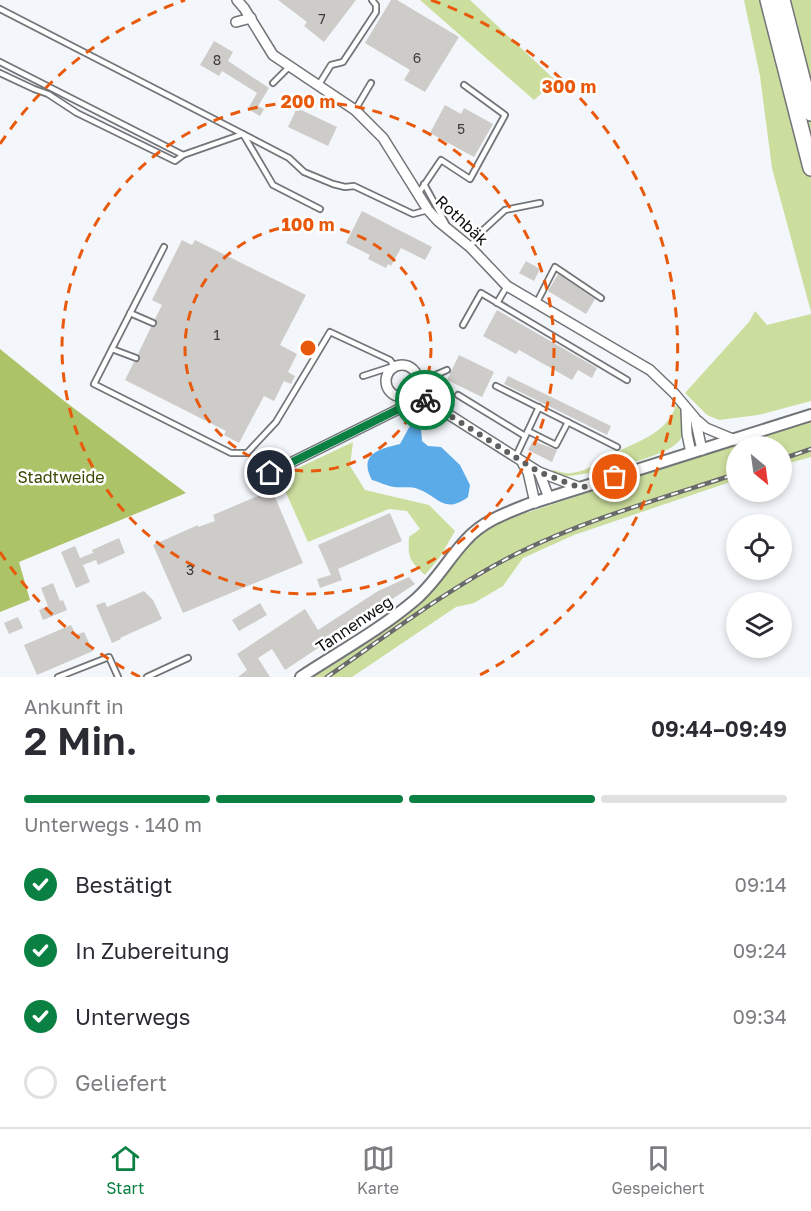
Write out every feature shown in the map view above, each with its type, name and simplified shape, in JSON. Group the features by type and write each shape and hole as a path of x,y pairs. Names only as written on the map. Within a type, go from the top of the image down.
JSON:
{"highway":[{"path":"768,0 811,168"},
{"path":"782,0 811,113"}],"street":[{"name":"Rothbäk","path":"237,0 273,55 355,110 383,138 428,210 450,232 470,247 507,286 650,370 706,428 726,436"},
{"path":"236,22 250,18"},
{"path":"418,395 418,374 412,367 403,364 394,366 387,373 386,383 389,392 397,397 407,398 418,395 539,472 581,488"},
{"path":"270,473 418,395"},
{"path":"687,410 687,434 691,453"},
{"name":"Tannenweg","path":"747,436 811,415"},
{"path":"695,418 702,450"},
{"name":"Tannenweg","path":"301,677 422,594 466,540 482,526 506,513 549,498 726,443"},
{"path":"519,460 528,472 535,503"},
{"path":"539,472 549,498"}],"lane":[{"path":"318,86 331,65 343,62 376,12 376,5 372,0"},
{"path":"0,9 243,134 289,159 304,172 333,184 345,187 354,186 413,214 428,210"},
{"path":"0,62 183,155"},
{"path":"273,83 289,67"},
{"path":"0,73 48,94 76,113 174,161 183,155 243,134"},
{"path":"355,110 371,84"},
{"path":"417,194 441,160 471,179 505,115 464,85"},
{"path":"243,134 273,185 320,209"},
{"path":"424,184 450,232"},
{"path":"470,247 480,233 505,210 540,203"},
{"path":"164,247 94,384 231,453 247,453 276,422 330,332 390,360 394,366 363,376"},
{"path":"536,304 555,267 601,298"},
{"path":"497,303 507,286"},
{"path":"463,325 481,293 627,380"},
{"path":"130,313 153,323"},
{"path":"112,349 136,358"},
{"path":"606,368 610,362"},
{"path":"419,382 447,370"},
{"path":"496,386 617,447"},
{"path":"458,394 525,436"},
{"path":"519,460 525,436 539,407"},
{"path":"528,431 556,445 568,422"},
{"path":"58,677 109,657 118,677"},
{"path":"147,677 188,658"}],"green space":[{"path":"420,0 470,0 556,81 534,100"},
{"path":"744,0 811,0 811,312 772,168 760,76"},
{"path":"755,311 767,325 811,314 811,401 758,415 719,420 707,415 685,393 749,322"},
{"name":"Stadtweide","path":"0,349 186,493 19,562 30,600 0,612"},
{"path":"676,405 679,406 682,418 681,438 675,445 663,452 580,475 565,476 552,471 570,473 585,470 645,439 667,422"},
{"path":"811,419 811,457 792,462 792,436 760,436"},
{"path":"353,442 350,466 365,490 429,505 455,531 440,557 425,575 409,554 409,537 420,529 407,511 389,509 308,542 279,477"},
{"path":"726,447 726,483 574,535 523,558 503,586 474,603 456,607 352,677 307,677 426,597 474,538 499,522"}],"water":[{"path":"411,424 421,429 422,441 428,446 441,447 460,465 470,485 468,497 460,502 447,504 415,488 394,487 372,480 368,471 369,459 378,451 400,444"}],"building":[{"path":"278,0 356,0 324,42 304,26 307,22"},
{"path":"391,0 397,0 459,37 425,92 404,80 410,70 365,43"},
{"path":"214,41 233,52 228,61 269,88 258,106 264,109 260,116 248,109 257,93 222,71 219,76 200,65"},
{"path":"445,105 461,114 464,108 493,124 474,157 430,133"},
{"path":"297,108 337,127 328,146 288,127"},
{"path":"362,211 432,247 425,260 401,248 391,266 388,264 386,268 368,259 370,255 346,243"},
{"path":"182,240 192,245 195,240 306,295 280,345 297,354 288,372 295,376 291,384 284,381 274,401 264,396 239,443 224,435 226,431 125,380 134,362 140,360 138,354 151,327 157,324 155,319 162,305 152,300"},
{"path":"526,261 540,269 534,281 519,273"},
{"path":"558,274 595,299 586,314 548,291"},
{"path":"497,310 597,368 592,378 578,370 572,380 519,350 516,354 483,336"},
{"path":"459,355 494,372 482,397 447,380"},
{"path":"508,376 611,426 607,435 504,384"},
{"path":"533,441 557,450 552,462 528,450"},
{"path":"272,490 303,563 183,613 153,545 198,525 198,527 215,521 213,515"},
{"path":"390,513 402,541 338,569 342,580 320,588 317,579 331,575 318,545"},
{"path":"119,538 125,553 98,565 96,560 83,565 90,582 76,588 61,552 75,546 80,558"},
{"path":"409,577 415,584 285,670 272,649 258,658 270,677 238,677 247,670 237,654 305,609 318,630 378,591"},
{"path":"53,583 60,601 63,600 67,610 43,620 39,610 48,606 41,588"},
{"path":"144,591 153,600 162,619 112,643 96,605 105,602 107,607"},
{"path":"260,603 267,615 239,631 232,620"},
{"path":"18,617 23,628 9,634 4,623"},
{"path":"71,625 76,635 84,632 93,651 37,675 24,645"}],"railway":[{"path":"792,456 811,449"},
{"path":"327,677 444,596 518,553 598,519 726,477"}],"way so far":[{"path":"425,400 539,472 581,488 615,477"}],"route":[{"path":"270,473 421,398 425,400"}]}
